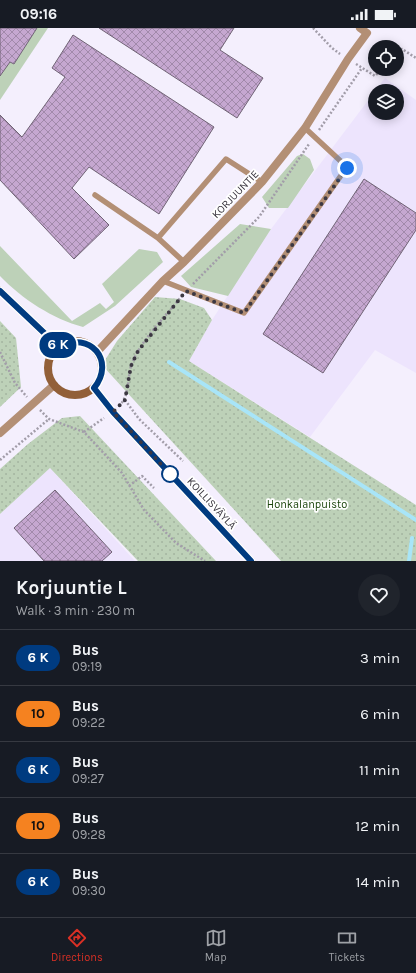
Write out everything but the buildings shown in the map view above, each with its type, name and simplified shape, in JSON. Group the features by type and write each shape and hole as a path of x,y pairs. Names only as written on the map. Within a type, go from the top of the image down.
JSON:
{"main road":[{"path":"0,291 59,347"},
{"path":"75,341 91,346 97,352 102,367 98,382 94,388 86,393 78,395 61,391 54,385 48,369 51,357 59,347 75,341"},
{"name":"KOILLISVÄYLÄ","path":"94,388 113,412 251,561"}],"street":[{"name":"KORJUUNTIE","path":"97,352 163,281 184,262 262,182 305,128 348,59 364,30"},
{"path":"0,433 54,385"}],"lane":[{"path":"163,281 244,313 347,168 305,128"},
{"path":"158,238 226,159 262,182"},
{"path":"95,195 158,238 184,262"}],"path":[{"path":"404,50 416,58"},
{"path":"84,432 113,412 125,400 131,366 138,351 186,291 260,216 362,68"},
{"path":"0,352 15,383 33,404 49,419 84,432 122,473 144,510 176,543 206,561"},
{"path":"125,400 139,419 183,461"},
{"path":"0,460 49,419"},
{"path":"129,486 142,476 154,488"}],"shaded area":[{"path":"385,78 393,84 380,84"},
{"path":"404,91 416,100 416,373 375,350 310,437 189,361 212,320 271,229 368,100 368,120 404,120"},
{"path":"50,468 135,561 0,561 0,514"}],"green space":[{"path":"37,28 48,28 0,100 0,64 10,62 14,64"},
{"path":"303,154 310,159 314,170 288,208 269,208 262,197 297,156"},
{"path":"240,224 271,229 228,296 191,287 181,276"},
{"path":"0,246 72,321 100,303 106,309 114,302 102,284 139,249 157,252 163,262 115,306 83,327 60,319 38,307 18,293 0,276"},
{"name":"Honkalanpuisto","path":"155,297 180,299 204,308 212,320 189,361 416,505 416,561 281,561 102,365 117,341"},
{"path":"0,321 16,338 21,387 0,407"},
{"path":"80,416 216,561 138,561 50,468 0,514 0,469 28,444 62,418"}],"waterway":[{"path":"169,362 416,520"},
{"path":"409,561 412,538"}],"bus line":[{"path":"0,291 59,347 75,341 84,342 97,352 101,359 102,367 101,375 94,388 113,412 251,561"}],"route":[{"path":"170,474 113,412 125,400 131,366 138,351 186,291 244,313 347,168"}]}
